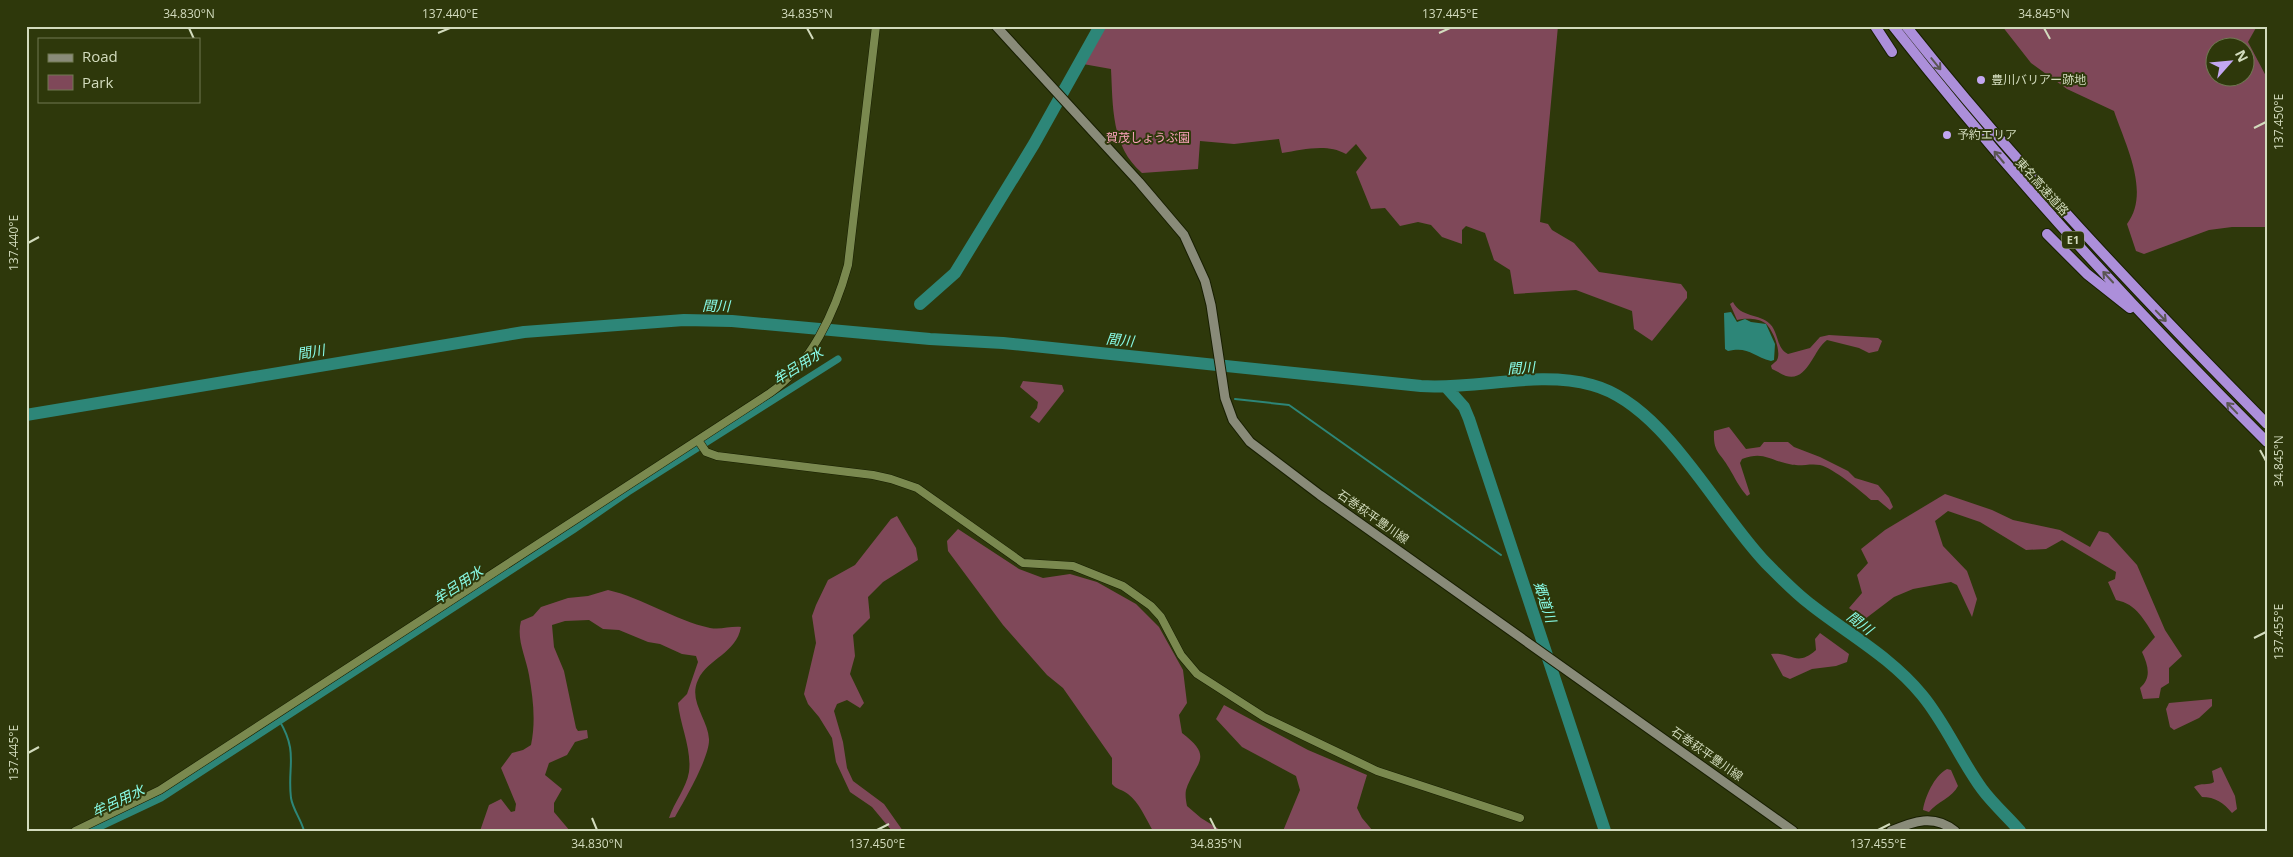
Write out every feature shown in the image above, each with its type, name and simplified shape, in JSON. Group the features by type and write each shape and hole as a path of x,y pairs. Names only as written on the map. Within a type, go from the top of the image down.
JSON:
{"highway":[{"path":"1875,26 1892,52"},
{"name":"東名高速道路","path":"1892,26 1949,98 2020,182 2162,334 2267,442"},
{"name":"東名高速道路","path":"1906,26 2029,175 2109,262 2267,424"},
{"path":"2047,234 2087,274 2162,334"}],"main road":[{"name":"石巻萩平豊川線","path":"996,26 1157,201 1184,235 1205,281 1222,383 1232,420 1250,442 1320,495 1793,831"},
{"path":"1891,831 1916,821 1925,820 1939,821 1956,831"}],"street":[{"path":"75,831 160,790 700,444 784,383 805,362 832,309 848,265 876,26"},
{"path":"700,444 717,456 873,475 911,486 935,499 1023,563 1073,566 1123,586 1151,606 1161,617 1181,656 1197,674 1264,717 1377,771 1520,818"}],"green space":[{"name":"賀茂しょうぶ園","path":"1104,26 1558,26 1540,222 1548,224 1552,230 1574,243 1599,272 1681,284 1687,292 1687,298 1652,341 1634,329 1632,311 1576,290 1514,294 1510,270 1494,260 1485,233 1466,226 1462,230 1462,244 1442,237 1431,225 1418,222 1400,226 1385,208 1371,209 1356,172 1367,158 1356,144 1346,154 1322,148 1282,153 1279,139 1234,144 1200,141 1198,169 1142,173 1124,151 1119,138 1114,111 1111,69 1083,64"},
{"path":"2002,26 2257,26 2250,38 2206,38 2206,88 2256,88 2256,57 2267,78 2265,227 2232,227 2209,230 2144,254 2136,251 2127,224 2134,211 2137,197 2134,168 2114,111 2067,89 2031,63"},
{"path":"1733,302 1741,311 1761,318 1770,324 1781,348 1788,354 1810,348 1820,337 1829,335 1878,338 1882,341 1878,351 1869,353 1859,348 1827,340 1805,370 1794,377 1786,376 1772,369 1771,366 1777,360 1778,351 1768,326 1762,321 1755,319 1737,320 1730,304"},
{"path":"1023,381 1062,385 1064,391 1039,423 1030,417 1037,408 1038,402 1020,387"},
{"path":"1729,427 1746,449 1760,447 1764,442 1788,442 1794,447 1848,471 1855,478 1878,485 1889,498 1893,507 1890,510 1878,500 1871,500 1847,480 1826,467 1820,465 1793,465 1761,456 1742,459 1740,463 1750,494 1747,496 1716,448 1714,431"},
{"path":"1945,494 1992,510 2013,520 2060,530 2090,547 2099,531 2108,533 2137,565 2165,630 2182,656 2169,668 2169,683 2161,688 2159,698 2143,699 2140,688 2146,680 2148,671 2142,652 2155,637 2135,609 2116,600 2108,582 2115,579 2116,572 2062,540 2046,549 2026,550 1980,522 1948,511 1935,521 1943,546 1967,571 1977,599 1972,617 1957,585 1951,582 1913,589 1894,597 1865,619 1849,608 1862,593 1857,575 1868,563 1861,549 1885,530"},
{"path":"897,516 916,548 918,560 883,582 868,597 870,618 853,635 855,656 850,674 864,703 860,708 847,700 837,704 834,711 843,742 847,768 853,781 884,804 903,831 892,831 872,807 850,792 836,762 832,738 808,704 804,694 816,643 812,616 828,580 855,565 891,519"},
{"path":"958,529 1019,569 1043,578 1070,574 1097,582 1136,604 1159,627 1183,670 1187,703 1179,715 1182,733 1192,741 1200,755 1200,760 1186,790 1187,806 1201,818 1222,831 1153,831 1136,801 1112,784 1112,758 1063,688 1047,675 1003,625 948,551 947,541"},
{"path":"608,590 634,598 671,615 710,628 741,627 734,644 708,666 698,680 695,695 709,739 705,757 690,790 675,817 669,818 689,772 689,755 678,703 687,694 698,662 696,656 682,654 660,644 648,642 619,630 603,629 589,620 565,621 552,625 554,647 564,671 576,728 578,731 587,730 588,738 575,742 567,755 549,763 545,775 562,789 554,803 554,812 570,831 480,831 489,805 501,799 511,812 515,811 516,804 501,768 512,753 523,750 531,745 534,718 533,701 521,641 521,621 533,616 541,607 568,598 588,596"},
{"path":"1820,633 1849,654 1847,662 1836,666 1812,669 1790,679 1783,676 1771,654 1803,658 1816,650 1815,639"},
{"path":"2212,699 2212,706 2199,718 2174,730 2170,727 2166,709 2169,703"},
{"path":"1224,705 1308,750 1367,775 1357,808 1362,818 1373,831 1283,831 1300,790 1296,776 1242,747 1216,719"},
{"path":"2221,767 2235,796 2237,809 2232,813 2219,801 2202,797 2194,787 2214,782 2212,771"},
{"path":"1947,769 1951,770 1958,786 1956,790 1929,812 1923,810 1931,787 1942,772"}],"water":[{"path":"1731,312 1737,322 1745,319 1751,322 1766,324 1775,344 1774,360 1771,361 1746,351 1728,351 1725,349 1724,313"}],"waterway":[{"name":"牟呂用水","path":"920,304 955,273 1034,144 1100,26"},
{"name":"間川","path":"26,415 524,332 684,320 732,321 930,339 1003,343 1421,386 1550,379 1592,385 1618,396 1642,413 1687,461 1747,541 1766,563 1804,599 1869,646 1910,681 1931,706 1982,789 2020,831"},
{"name":"牟呂用水","path":"91,831 161,798 573,530 628,492 838,359"},
{"name":"郷道川","path":"1447,388 1464,407 1469,419 1605,831"},
{"path":"1235,399 1289,405 1501,555"},
{"path":"279,720 291,751 290,787 293,807 304,831"}],"place":[{"name":"豊川バリアー跡地","path":"1981,80"},
{"name":"予約エリア","path":"1947,135"}]}
